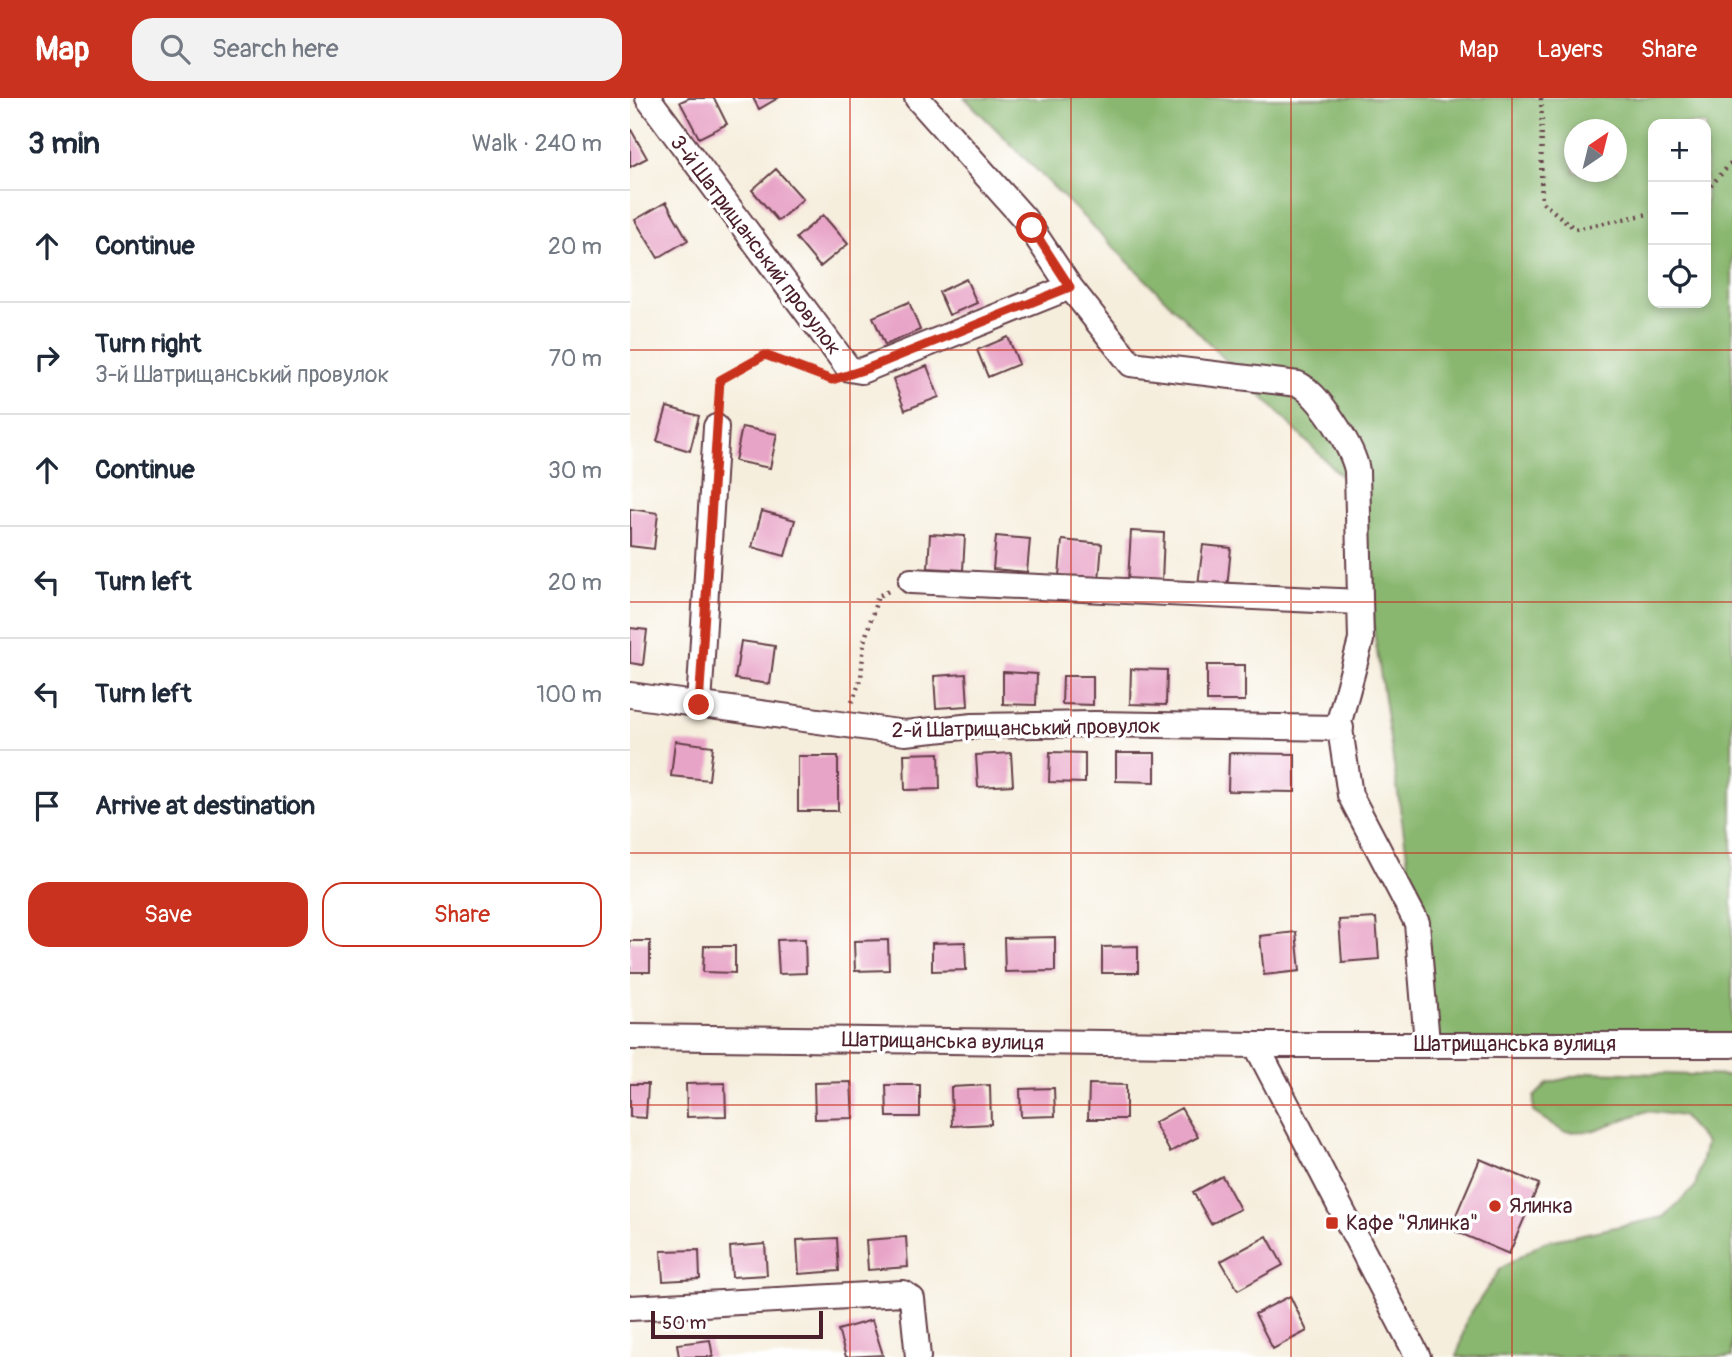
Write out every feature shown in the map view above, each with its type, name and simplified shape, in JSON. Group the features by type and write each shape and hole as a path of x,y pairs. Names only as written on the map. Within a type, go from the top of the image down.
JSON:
{"street":[{"name":"3-й Шатрищанський провулок","path":"648,98 839,356 854,371 866,369 1070,287"},
{"path":"917,98 1024,219 1070,287 1135,365 1298,384 1315,397 1356,463 1361,640 1340,710 1341,728 1350,795 1418,923 1427,1043"},
{"path":"699,705 716,427"},
{"path":"911,581 1360,602"},
{"name":"2-й Шатрищанський провулок","path":"630,695 911,733 973,726 1095,724 1341,728"},
{"name":"Шатрищанська вулиця","path":"630,1037 1256,1045 1732,1045"},
{"path":"1256,1045 1418,1357"},
{"path":"630,1308 903,1293 912,1299 918,1357"}],"path":[{"path":"1541,98 1539,147 1542,202 1575,229 1648,214"},
{"path":"1711,185 1732,162"},
{"path":"716,427 720,380 765,355 832,380 854,371"},
{"path":"842,725 862,678 864,642 878,596 911,581"}],"green space":[{"path":"965,98 1732,98 1732,1045 1427,1043 1417,923 1353,488"},
{"path":"1592,1072 1732,1076 1732,1357 1457,1357 1467,1319 1500,1269 1544,1242 1664,1217 1695,1187 1706,1143 1682,1116 1647,1111 1592,1131 1564,1132 1533,1112 1534,1097 1548,1083"}],"building":[{"path":"689,98 714,98 727,124 699,138 680,102"},
{"path":"753,98 778,98 759,109"},
{"path":"630,128 647,158 630,167"},
{"path":"776,169 803,199 778,221 752,190"},
{"path":"666,202 688,240 658,258 635,220"},
{"path":"823,215 848,244 820,267 796,238"},
{"path":"966,279 977,303 949,315 939,292"},
{"path":"909,302 920,330 885,345 873,317"},
{"path":"1008,337 1019,364 988,377 977,350"},
{"path":"927,366 939,397 905,410 893,379"},
{"path":"667,407 699,416 690,451 657,441"},
{"path":"742,427 777,434 770,468 735,461"},
{"path":"630,509 658,513 654,549 630,546"},
{"path":"762,511 795,520 785,556 752,547"},
{"path":"1131,531 1164,533 1162,582 1128,580"},
{"path":"930,534 965,536 963,570 928,568"},
{"path":"996,536 1030,539 1027,572 993,569"},
{"path":"1062,540 1102,544 1099,580 1059,576"},
{"path":"1203,545 1231,548 1227,588 1198,585"},
{"path":"630,628 647,630 643,665 630,663"},
{"path":"741,641 775,646 770,684 735,679"},
{"path":"1207,665 1245,665 1245,701 1207,701"},
{"path":"1131,669 1167,670 1166,705 1130,704"},
{"path":"1003,672 1037,674 1036,705 1003,704"},
{"path":"966,674 968,706 936,708 934,676"},
{"path":"1063,676 1093,676 1093,705 1062,704"},
{"path":"675,741 713,746 709,780 671,776"},
{"path":"1050,752 1085,753 1085,783 1049,782"},
{"path":"939,753 940,789 905,790 904,754"},
{"path":"1011,753 1013,785 978,787 976,755"},
{"path":"1116,753 1155,753 1155,782 1116,781"},
{"path":"1229,753 1295,754 1295,792 1228,791"},
{"path":"798,756 838,756 838,811 798,811"},
{"path":"1376,918 1379,959 1342,962 1339,920"},
{"path":"1296,932 1300,971 1264,975 1260,936"},
{"path":"1055,937 1055,971 1005,972 1004,938"},
{"path":"805,939 806,973 779,974 777,940"},
{"path":"888,940 889,970 855,971 854,941"},
{"path":"630,941 650,941 650,972 630,972"},
{"path":"965,942 966,970 932,971 932,943"},
{"path":"704,946 735,946 735,973 703,972"},
{"path":"1138,946 1138,973 1102,973 1102,947"},
{"path":"851,1082 853,1118 815,1119 814,1083"},
{"path":"725,1083 726,1116 687,1117 686,1084"},
{"path":"630,1084 648,1084 646,1118 630,1117"},
{"path":"1089,1084 1126,1085 1126,1119 1088,1119"},
{"path":"886,1085 920,1085 920,1117 887,1117"},
{"path":"990,1085 991,1124 952,1126 951,1087"},
{"path":"1054,1088 1055,1116 1021,1117 1020,1089"},
{"path":"1181,1108 1198,1137 1170,1152 1154,1123"},
{"name":"Ялинка","path":"1480,1159 1539,1184 1509,1254 1450,1229"},
{"path":"1222,1176 1240,1209 1211,1224 1193,1192"},
{"path":"1267,1236 1283,1265 1238,1290 1221,1261"},
{"path":"906,1237 908,1267 868,1270 866,1240"},
{"path":"837,1238 839,1271 799,1274 797,1240"},
{"path":"765,1244 767,1275 732,1277 730,1247"},
{"path":"699,1250 700,1279 663,1281 661,1251"},
{"path":"1290,1296 1307,1331 1273,1349 1255,1314"},
{"path":"872,1320 883,1355 846,1357 838,1330"},
{"path":"710,1340 713,1357 679,1357 677,1344"}],"place":[{"name":"Ялинка","path":"1495,1206"},
{"name":"Кафе \"Ялинка\"","path":"1332,1223"}],"route":[{"path":"699,705 720,380 765,355 832,380 866,369 1070,287 1032,228"}]}
